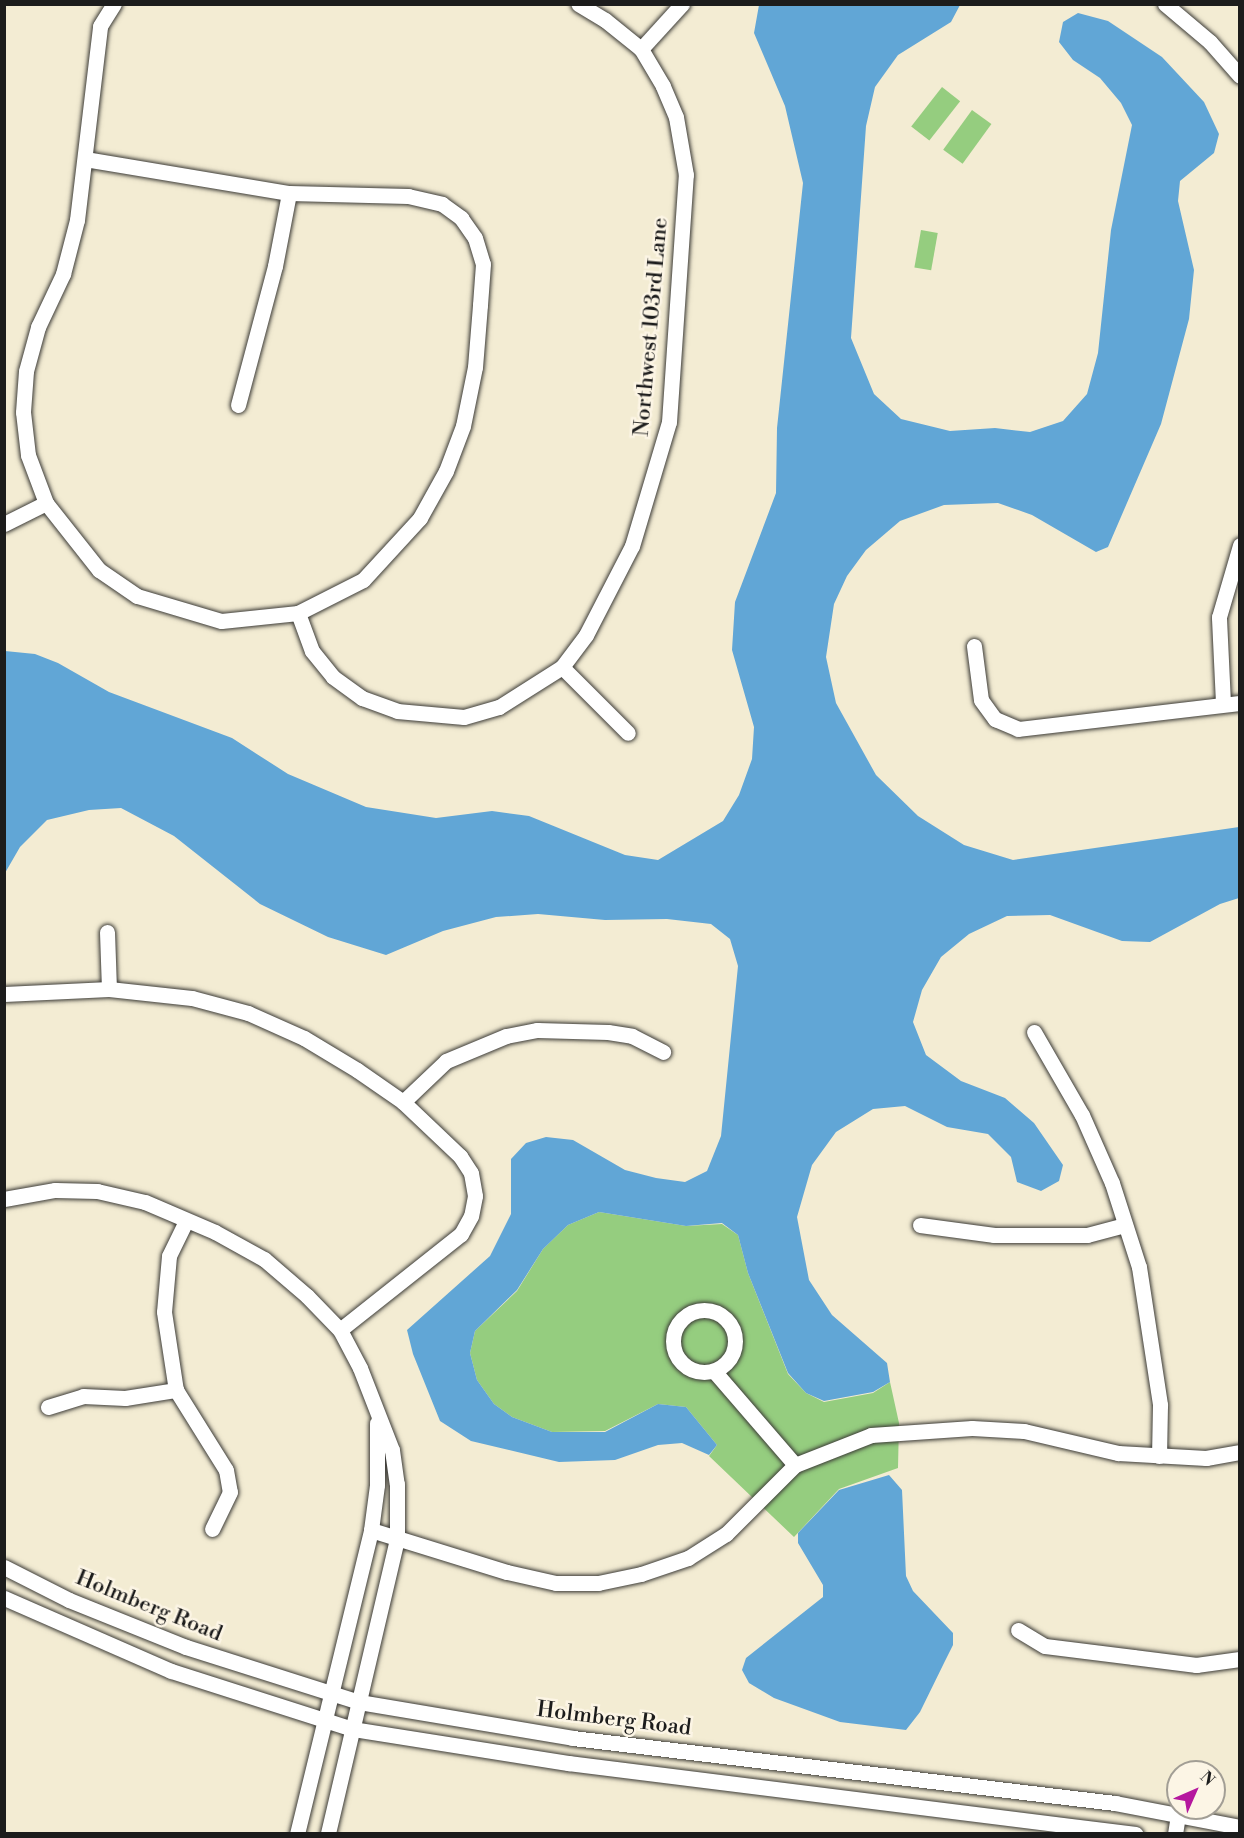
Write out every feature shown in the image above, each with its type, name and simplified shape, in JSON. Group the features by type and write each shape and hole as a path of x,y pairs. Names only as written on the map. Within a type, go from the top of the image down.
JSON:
{"street":[{"path":"85,159 289,193 408,196 442,204 461,218 476,238 483,264 475,367 463,426 446,471 420,518 363,580 298,613 221,621 137,596 99,570 46,503 28,455 22,412 26,371 38,327 63,274 77,220 100,26 114,4"},
{"path":"578,4 605,20 641,49 682,4"},
{"path":"1170,6 1210,42 1239,76"},
{"name":"Northwest 103rd Lane","path":"298,613 312,651 333,676 362,698 397,711 464,717 500,707 562,667 586,635 632,546 669,422 686,175 676,117 663,86 641,49"},
{"path":"238,405 275,266 289,193"},
{"path":"4,524 46,503"},
{"path":"1223,703 1219,617 1239,545"},
{"path":"974,646 981,700 995,719 1018,729 1223,703 1239,703"},
{"path":"562,667 628,733"},
{"path":"107,932 109,989"},
{"path":"4,994 109,989 192,998 248,1013 304,1038 403,1102 460,1156 471,1173 475,1196 471,1216 461,1234 340,1330"},
{"path":"403,1102 446,1061 506,1036 537,1030 608,1032 632,1036 663,1052"},
{"path":"1034,1032 1082,1115 1139,1267 1160,1405 1159,1456"},
{"path":"4,1199 55,1190 97,1191 145,1202 216,1232 264,1259 340,1330 376,1408 392,1450 397,1484 397,1539 328,1833"},
{"path":"186,1221 169,1256 164,1284 164,1312 176,1390 226,1470 230,1492 212,1529"},
{"path":"920,1225 994,1235 1087,1235 1125,1225"},
{"path":"714,1371 734,1353 735,1331 715,1312 693,1311 675,1327 675,1352 687,1366 714,1371 795,1465"},
{"path":"48,1407 83,1396 125,1398 176,1390"},
{"path":"297,1833 371,1530 377,1485 376,1408"},
{"path":"371,1530 556,1583 598,1583 641,1574 688,1558 726,1534 795,1465 871,1435 972,1428 1024,1431 1118,1453 1206,1458 1239,1452"},
{"name":"Holmberg Road","path":"4,1567 69,1600 186,1647 359,1702 573,1738 1115,1803 1166,1812"},
{"path":"4,1598 171,1671 353,1729 568,1763 1136,1833"},
{"path":"1018,1630 1045,1646 1133,1658 1196,1665 1239,1659"},
{"name":"Holmberg Road","path":"1192,1820 1209,1827 1239,1827"}],"green space":[{"path":"942,87 960,101 929,141 911,126"},
{"path":"972,110 991,124 963,164 943,150"},
{"path":"921,230 938,233 931,270 914,267"},
{"path":"599,1212 686,1226 722,1224 738,1235 748,1273 788,1374 806,1393 824,1402 873,1393 890,1382 899,1423 898,1468 839,1489 794,1537 709,1456 717,1445 686,1407 658,1404 605,1431 552,1432 512,1417 494,1404 477,1380 470,1353 475,1331 517,1291 543,1249 568,1225"}],"water":[{"path":"759,5 960,5 951,22 898,55 875,87 866,126 851,338 874,394 901,419 950,431 995,428 1030,432 1063,421 1087,394 1098,353 1111,230 1132,125 1121,103 1100,78 1073,60 1059,42 1063,22 1078,13 1108,21 1162,57 1204,102 1219,134 1214,153 1180,181 1178,201 1194,270 1189,319 1161,424 1108,547 1096,552 1032,515 998,503 944,505 900,521 866,550 847,576 834,604 826,657 836,703 876,775 918,816 964,845 1013,860 1239,827 1239,898 1220,904 1150,942 1122,941 1050,915 1007,916 969,934 941,957 922,990 913,1022 926,1055 961,1081 1005,1098 1034,1123 1063,1165 1059,1181 1041,1191 1017,1182 1011,1157 988,1134 947,1127 905,1106 873,1109 836,1132 812,1165 797,1217 809,1280 832,1315 887,1363 890,1382 873,1392 824,1401 806,1393 788,1373 748,1273 738,1235 722,1223 686,1226 599,1212 568,1225 543,1249 517,1290 475,1331 470,1353 477,1380 494,1404 512,1417 552,1432 605,1432 658,1404 686,1407 717,1445 709,1455 682,1443 658,1445 615,1460 559,1462 471,1441 440,1421 413,1354 407,1330 490,1256 511,1214 511,1159 526,1143 546,1137 573,1140 625,1170 656,1178 685,1182 707,1171 721,1136 738,966 730,939 711,924 667,919 605,920 538,914 496,917 443,931 386,955 328,937 260,904 174,836 121,808 89,810 47,820 20,847 5,873 5,651 35,654 58,663 109,692 232,738 288,774 366,807 436,818 492,811 529,816 625,855 658,860 723,821 739,795 752,759 754,727 732,650 735,602 776,493 777,428 803,183 785,106 754,33"},
{"path":"889,1475 902,1490 906,1576 913,1591 953,1633 953,1645 920,1712 906,1730 840,1722 774,1698 749,1683 742,1670 746,1658 823,1597 823,1585 798,1543 798,1533 839,1490"}]}
